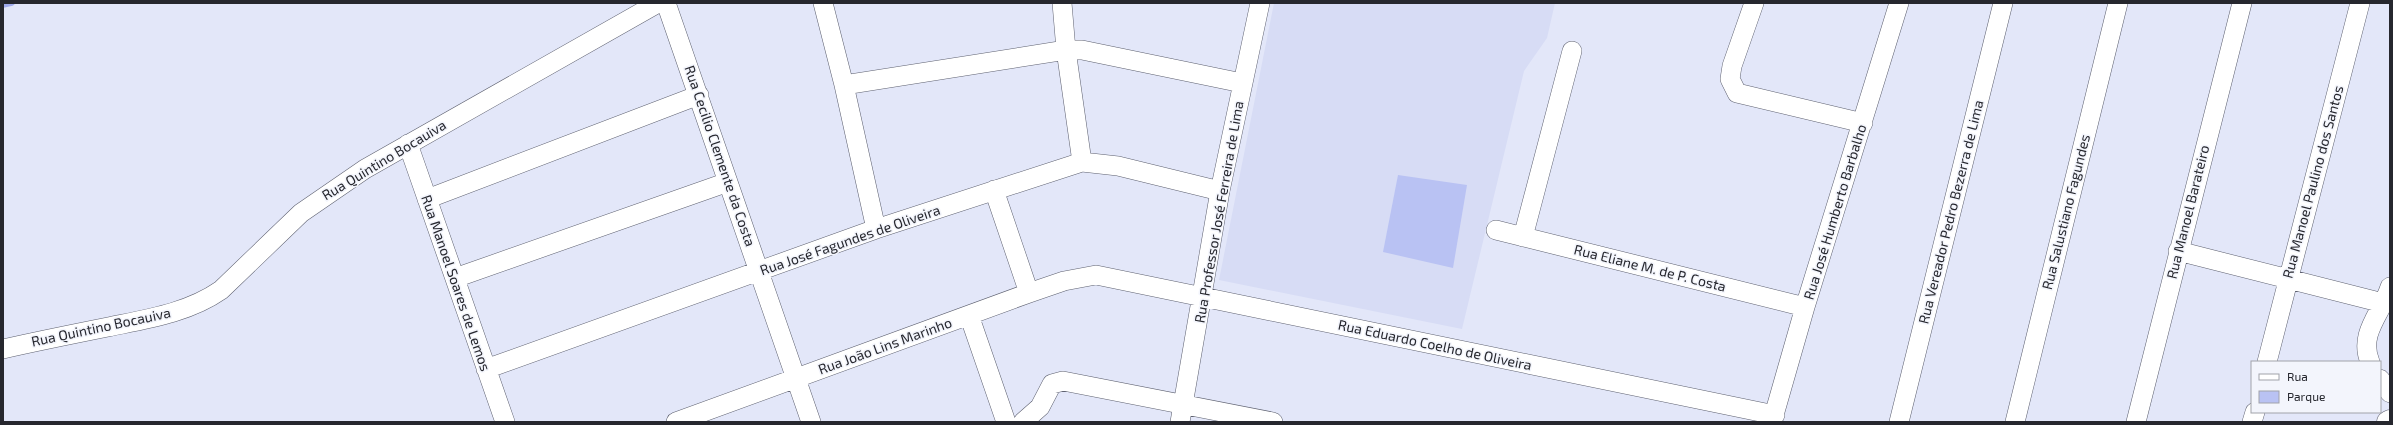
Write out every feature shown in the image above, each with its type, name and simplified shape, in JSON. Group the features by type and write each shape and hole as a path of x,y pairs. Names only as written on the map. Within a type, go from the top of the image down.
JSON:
{"street":[{"name":"Rua Quintino Bocauiva","path":"3,349 145,319 183,310 206,301 221,290 301,212 332,189 408,144 658,3"},
{"name":"Rua Cecilio Clemente da Costa","path":"666,3 811,422"},
{"path":"822,3 844,85 876,229"},
{"path":"1062,3 1066,50 1082,162"},
{"name":"Rua Professor José Ferreira de Lima","path":"1180,422 1203,297 1220,191 1260,3"},
{"name":"Rua José Humberto Barbalho","path":"1774,418 1806,307 1900,3"},
{"name":"Rua Vereador Pedro Bezerra de Lima","path":"1899,422 2003,3"},
{"name":"Rua Salustiano Fagundes","path":"2015,422 2118,3"},
{"name":"Rua Manoel Barateiro","path":"2136,422 2178,251 2242,3"},
{"name":"Rua Manoel Paulino dos Santos","path":"2267,361 2287,279 2360,3"},
{"path":"1754,4 1732,66 1730,79 1737,93 1862,123"},
{"path":"844,85 1066,50 1082,50 1242,83"},
{"path":"1523,237 1572,52"},
{"path":"427,199 699,95"},
{"name":"Rua Manoel Soares de Lemos","path":"408,144 505,422"},
{"name":"Rua José Fagundes de Oliveira","path":"486,369 876,229 1082,162 1118,166 1220,191"},
{"path":"454,278 728,182"},
{"path":"994,190 1029,293"},
{"name":"Rua Eliane M. de P. Costa","path":"1496,230 1806,307"},
{"path":"2178,251 2287,279 2388,293 2372,321 2366,338 2367,355 2370,361"},
{"name":"Rua João Lins Marinho","path":"676,422 1029,293 1064,281 1096,275"},
{"name":"Rua Eduardo Coelho de Oliveira","path":"1096,275 1774,418"},
{"path":"969,315 1006,422"},
{"path":"2381,380 2390,393"},
{"path":"1023,422 1040,407 1052,384 1063,381 1273,422"}],"shaded area":[{"path":"1274,3 1555,3 1547,38 1524,71 1462,329 1219,280"}],"green space":[{"path":"1398,175 1467,185 1453,268 1383,252"}],"waterway":[{"path":"3,5 12,3"}]}
